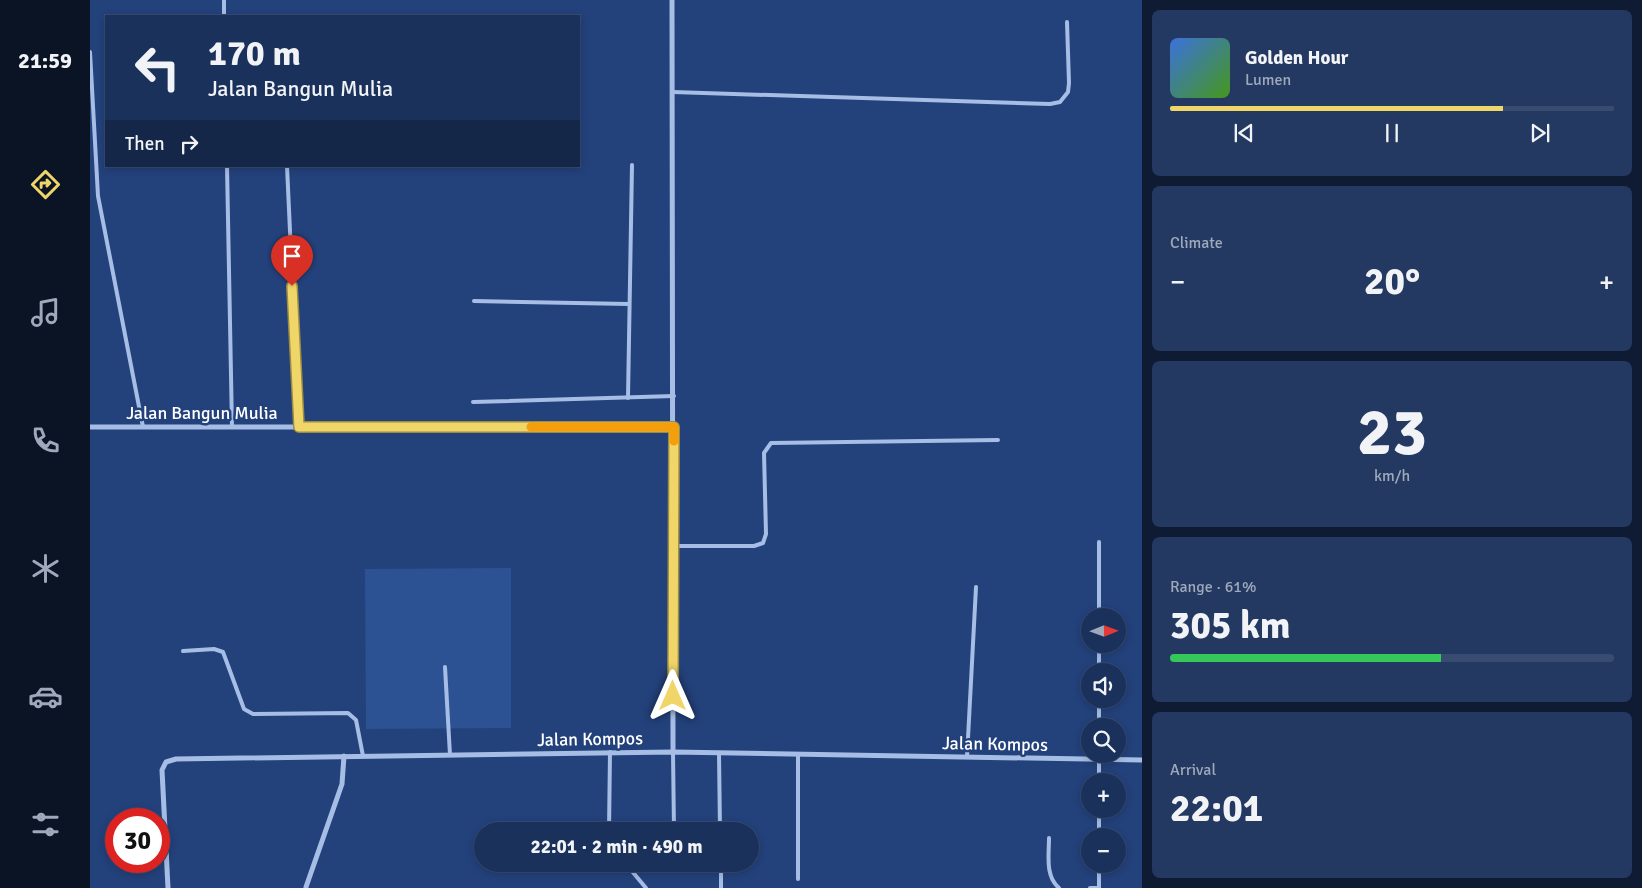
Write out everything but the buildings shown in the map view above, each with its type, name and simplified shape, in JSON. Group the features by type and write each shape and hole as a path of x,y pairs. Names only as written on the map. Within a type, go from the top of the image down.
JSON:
{"street":[{"path":"672,0 673,752"},
{"name":"Jalan Bangun Mulia","path":"90,427 674,427"},
{"name":"Jalan Kompos","path":"168,888 162,770 166,762 176,759 610,752 967,757 1081,756"},
{"path":"306,887 342,784 344,756"},
{"name":"Jalan Kompos","path":"1126,759 1142,760"}],"lane":[{"path":"224,0 224,15"},
{"path":"673,92 1039,104 1060,102 1068,92 1069,83 1067,22"},
{"path":"90,52 98,196 143,427"},
{"path":"628,398 632,165"},
{"path":"227,167 232,427"},
{"path":"287,167 299,427"},
{"path":"474,301 630,304"},
{"path":"473,402 674,396"},
{"path":"673,546 754,546 763,543 766,534 764,454 771,443 998,440"},
{"path":"1099,608 1100,542"},
{"path":"967,757 976,587"},
{"path":"183,652 214,649 223,652 244,709 253,714 348,713 356,720 363,756"},
{"path":"445,667 450,755"},
{"path":"609,822 610,752"},
{"path":"673,752 674,822"},
{"path":"719,753 720,822"},
{"path":"798,754 798,879"},
{"path":"1049,838 1049,872 1053,883 1059,888"},
{"path":"633,872 646,888"},
{"path":"721,872 721,888"},
{"path":"1090,888 1099,888 1099,873"}],"shaded area":[{"path":"511,568 511,728 366,729 365,569"}],"slow traffic":[{"path":"531,427 674,427 674,441"}],"route":[{"path":"292,286 299,427 674,427 673,696"}]}
